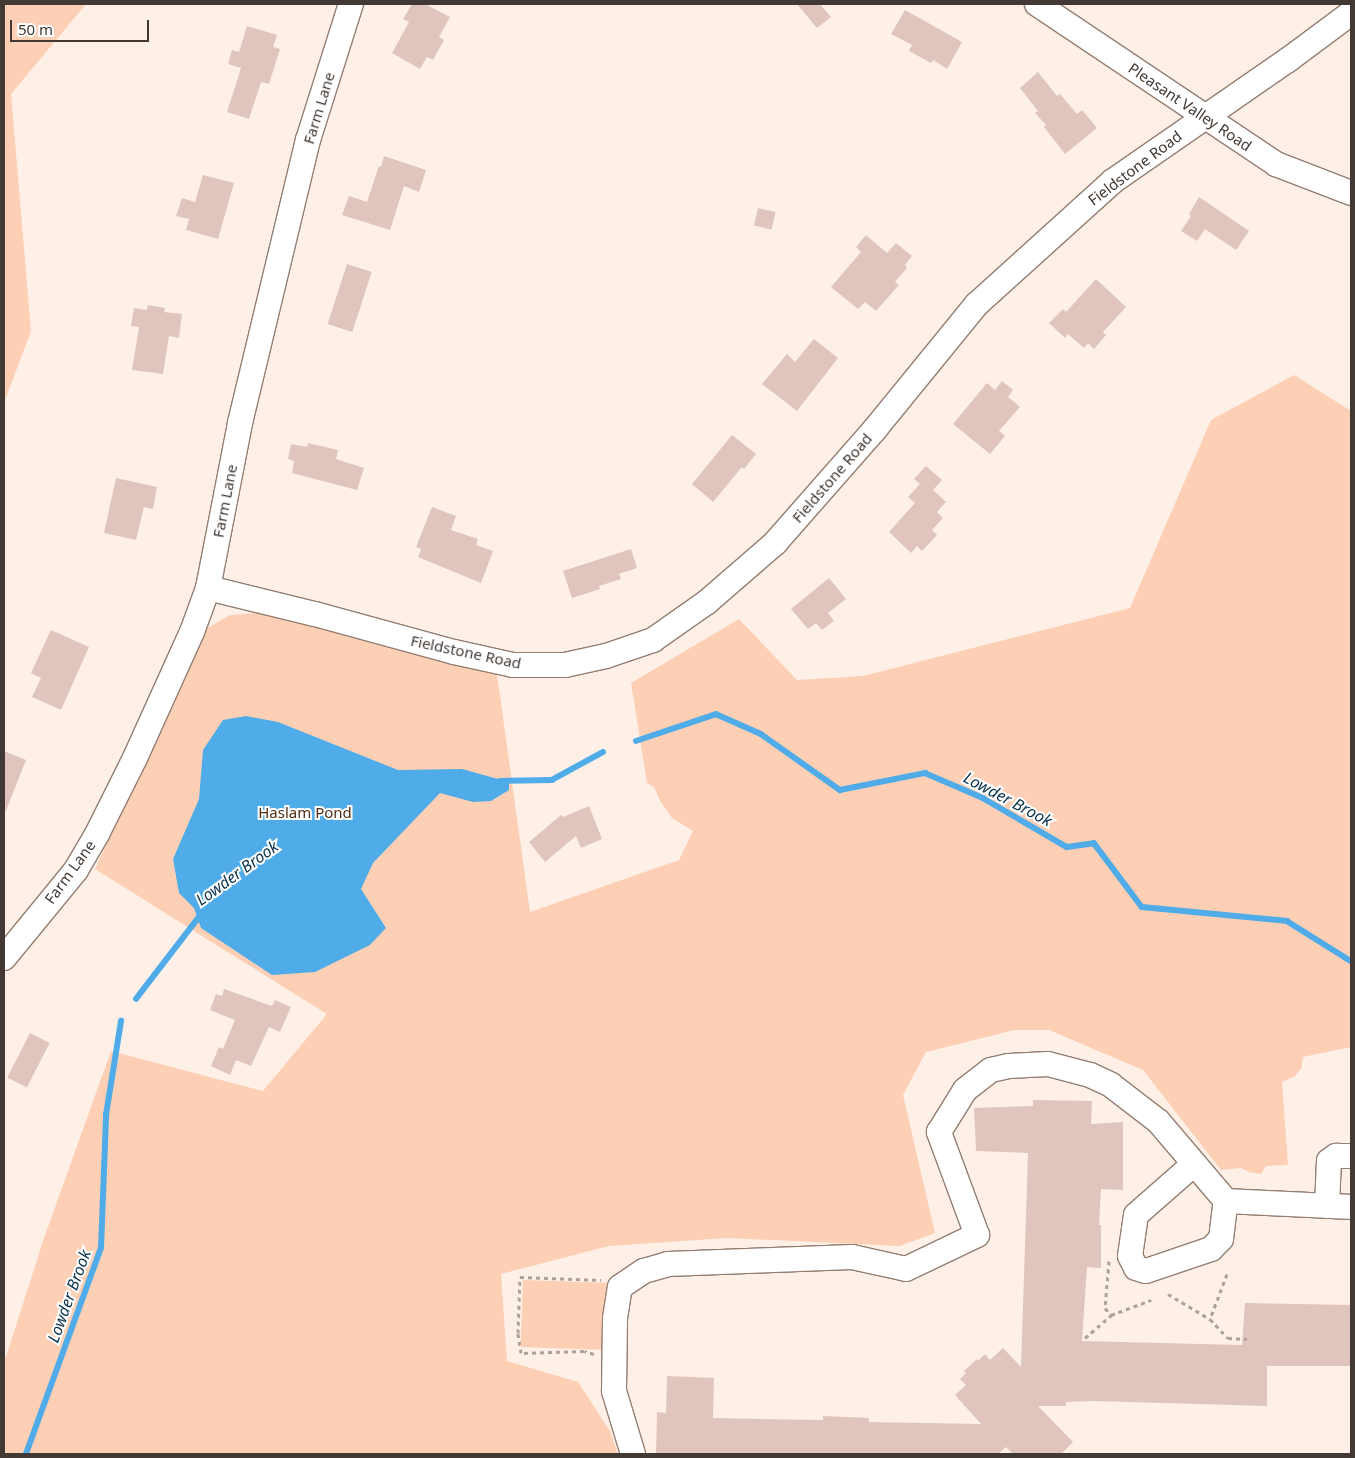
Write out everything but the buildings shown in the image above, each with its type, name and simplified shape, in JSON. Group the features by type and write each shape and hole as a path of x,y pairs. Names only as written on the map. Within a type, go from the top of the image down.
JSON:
{"street":[{"name":"Farm Lane","path":"4,958 76,870 97,834 136,758 184,650 208,588 240,423 274,278 308,140 351,4"},
{"name":"Pleasant Valley Road","path":"1037,4 1204,118 1276,164 1351,193"},
{"name":"Fieldstone Road","path":"208,588 315,614 454,652 513,665 565,665 606,656 652,640 707,602 775,543 875,429 977,304 1113,181 1288,60 1351,13"},
{"path":"633,1454 614,1391 615,1318 620,1287 644,1271 668,1264 852,1258 906,1269 977,1235 939,1132 966,1090 991,1070 1009,1066 1048,1064 1090,1075 1111,1085 1158,1121 1226,1201 1351,1207"},
{"path":"1327,1206 1329,1161 1336,1156 1351,1156"},
{"path":"1194,1164 1136,1215 1130,1256 1136,1268 1146,1270 1211,1249 1221,1239 1226,1201"}],"path":[{"path":"1109,1260 1105,1308 1111,1315"},
{"path":"1210,1319 1227,1274"},
{"path":"615,1359 584,1351 520,1353 518,1333 520,1277 610,1280 620,1287"},
{"path":"1168,1294 1210,1319 1228,1338 1247,1339"},
{"path":"1086,1338 1111,1315 1151,1300"}],"green space":[{"path":"4,4 86,4 11,94 31,331 4,403"},
{"name":"Haslam Pond","path":"1294,375 1351,411 1351,1047 1303,1057 1301,1069 1295,1076 1282,1082 1288,1165 1266,1166 1261,1174 1249,1172 1241,1168 1221,1170 1143,1070 1049,1030 1014,1030 926,1052 903,1095 935,1233 900,1246 727,1238 609,1246 501,1274 507,1361 578,1382 610,1431 618,1454 4,1454 4,1363 44,1238 111,1051 263,1091 327,1014 95,869 206,629 230,615 271,612 497,674 530,912 679,860 693,831 672,818 660,801 654,787 647,783 631,683 739,619 797,680 863,676 1130,608 1211,420"},
{"path":"523,1280 610,1283 608,1350 521,1347"}],"water":[{"path":"246,716 278,722 398,770 462,769 509,782 509,790 491,801 473,802 440,793 373,863 361,889 386,928 370,945 315,972 272,975 201,928 194,908 179,893 173,859 199,799 203,750 223,720"}],"waterway":[{"name":"Lowder Brook","path":"636,741 716,714 761,734 840,790 925,773 983,798 1067,847 1094,843 1142,907 1287,921 1351,961"},
{"name":"Lowder Brook","path":"500,781 552,780 603,752"},
{"name":"Lowder Brook","path":"136,999 202,913"},
{"name":"Lowder Brook","path":"26,1454 101,1248 106,1115 121,1021"}]}
